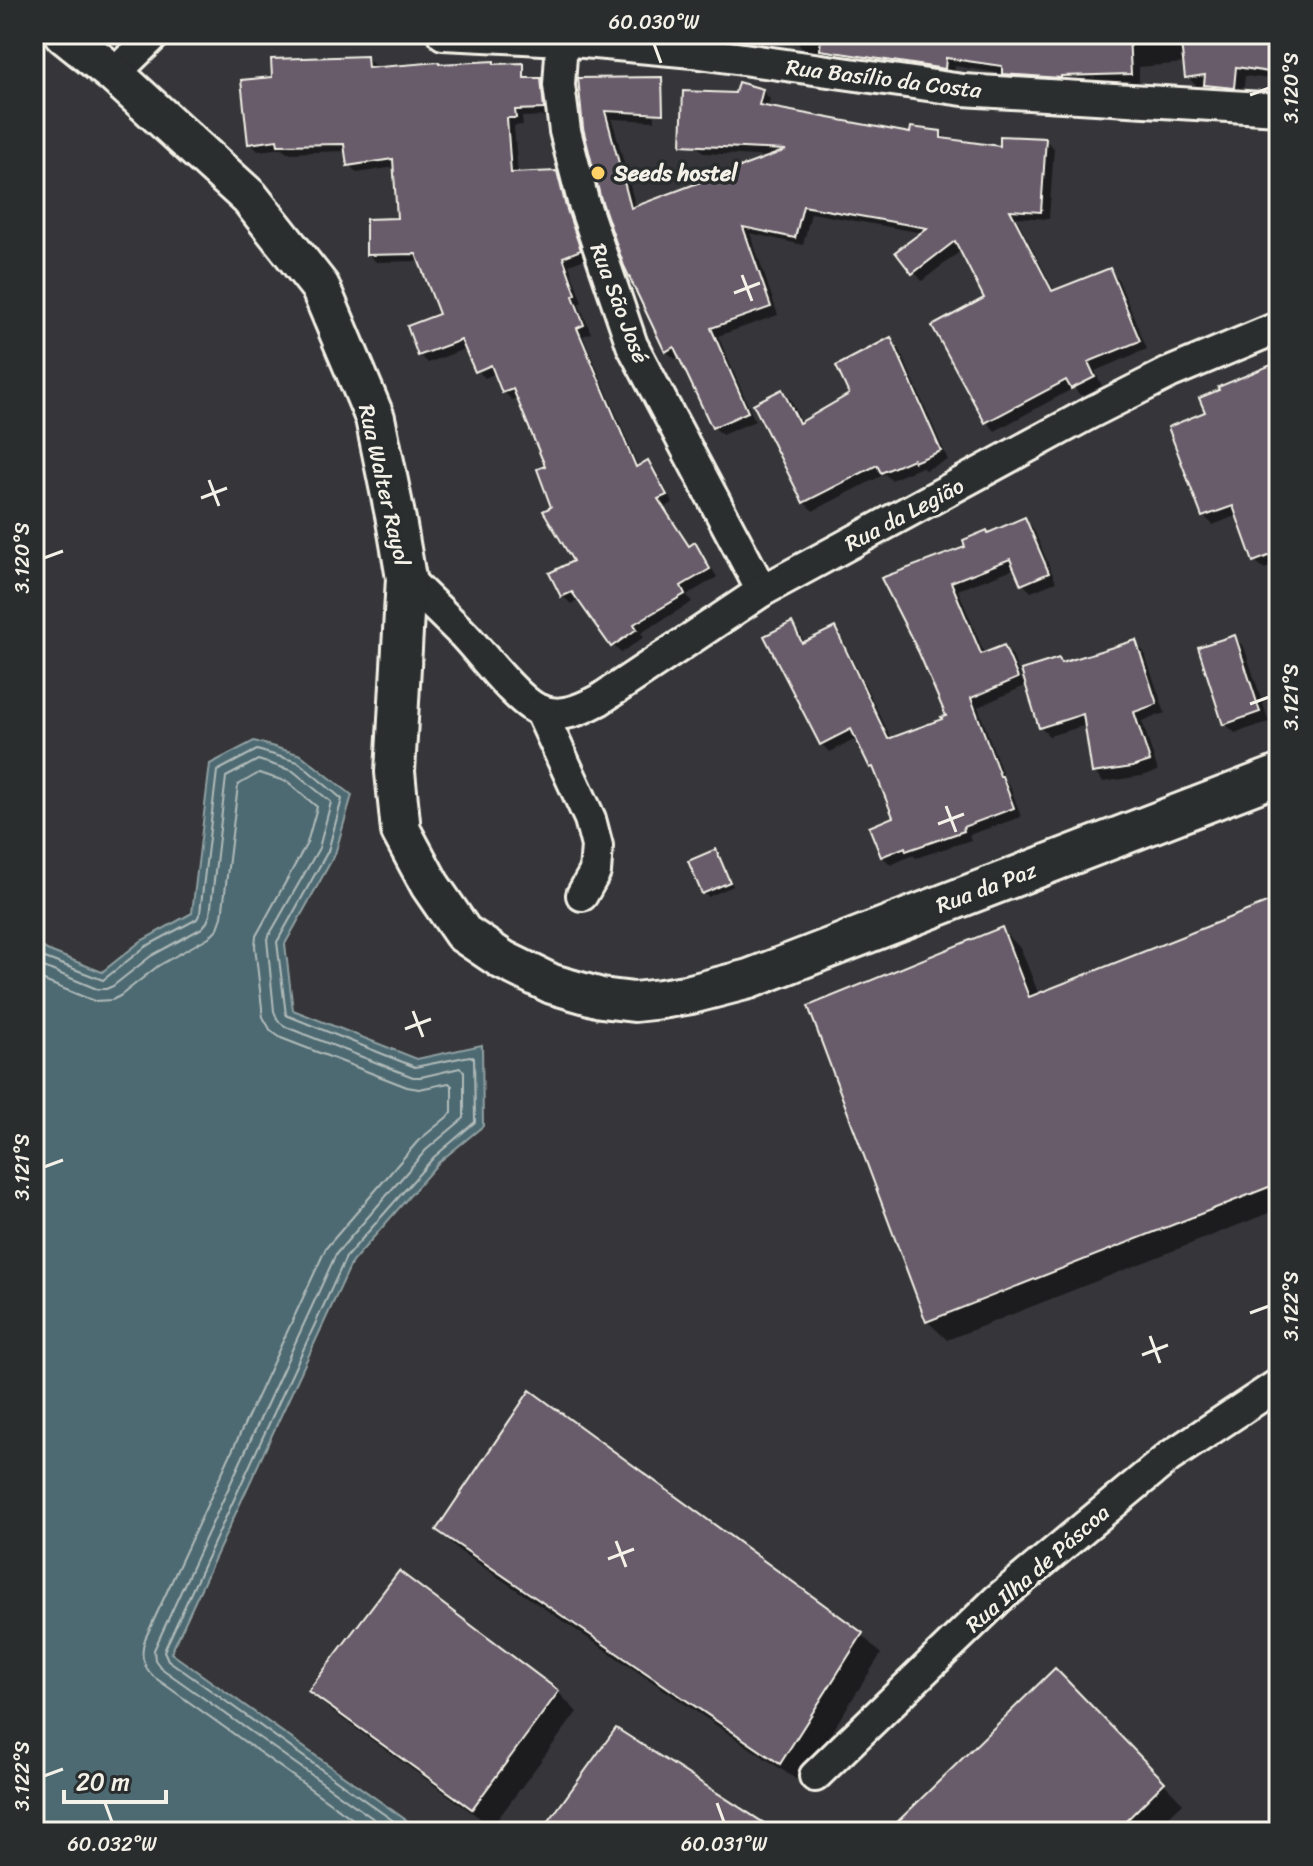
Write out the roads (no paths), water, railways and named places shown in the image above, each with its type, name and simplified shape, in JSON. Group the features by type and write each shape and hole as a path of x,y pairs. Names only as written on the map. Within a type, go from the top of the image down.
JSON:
{"street":[{"name":"Rua Walter Rayol","path":"64,34 114,74 250,198 320,287 375,418 396,520 406,578 395,772 401,831 430,885 463,933 503,960 552,984 601,998 634,1002 691,994"},
{"path":"114,74 155,34"},
{"name":"Rua Basílio da Costa","path":"443,34 562,40 693,52 963,90 1279,109"},
{"name":"Rua São José","path":"562,40 559,85 565,131 583,201 632,345 762,591"},
{"name":"Rua da Legião","path":"540,710 558,714 579,710 599,700 762,591 1090,413 1169,373 1279,327"},
{"path":"406,578 523,700 540,710 590,819 597,846 595,872 582,895"},
{"name":"Rua da Paz","path":"691,994 749,979 1279,775"},
{"name":"Rua Ilha de Páscoa","path":"815,1776 998,1599 1169,1457 1279,1384"}],"water":[{"path":"254,741 301,755 352,795 335,854 285,944 293,1010 417,1059 482,1045 483,1126 439,1162 352,1262 171,1653 423,1832 34,1832 34,941 47,950 102,972 141,941 192,913 210,764"}],"place":[{"name":"Seeds hostel","path":"598,173"}]}
